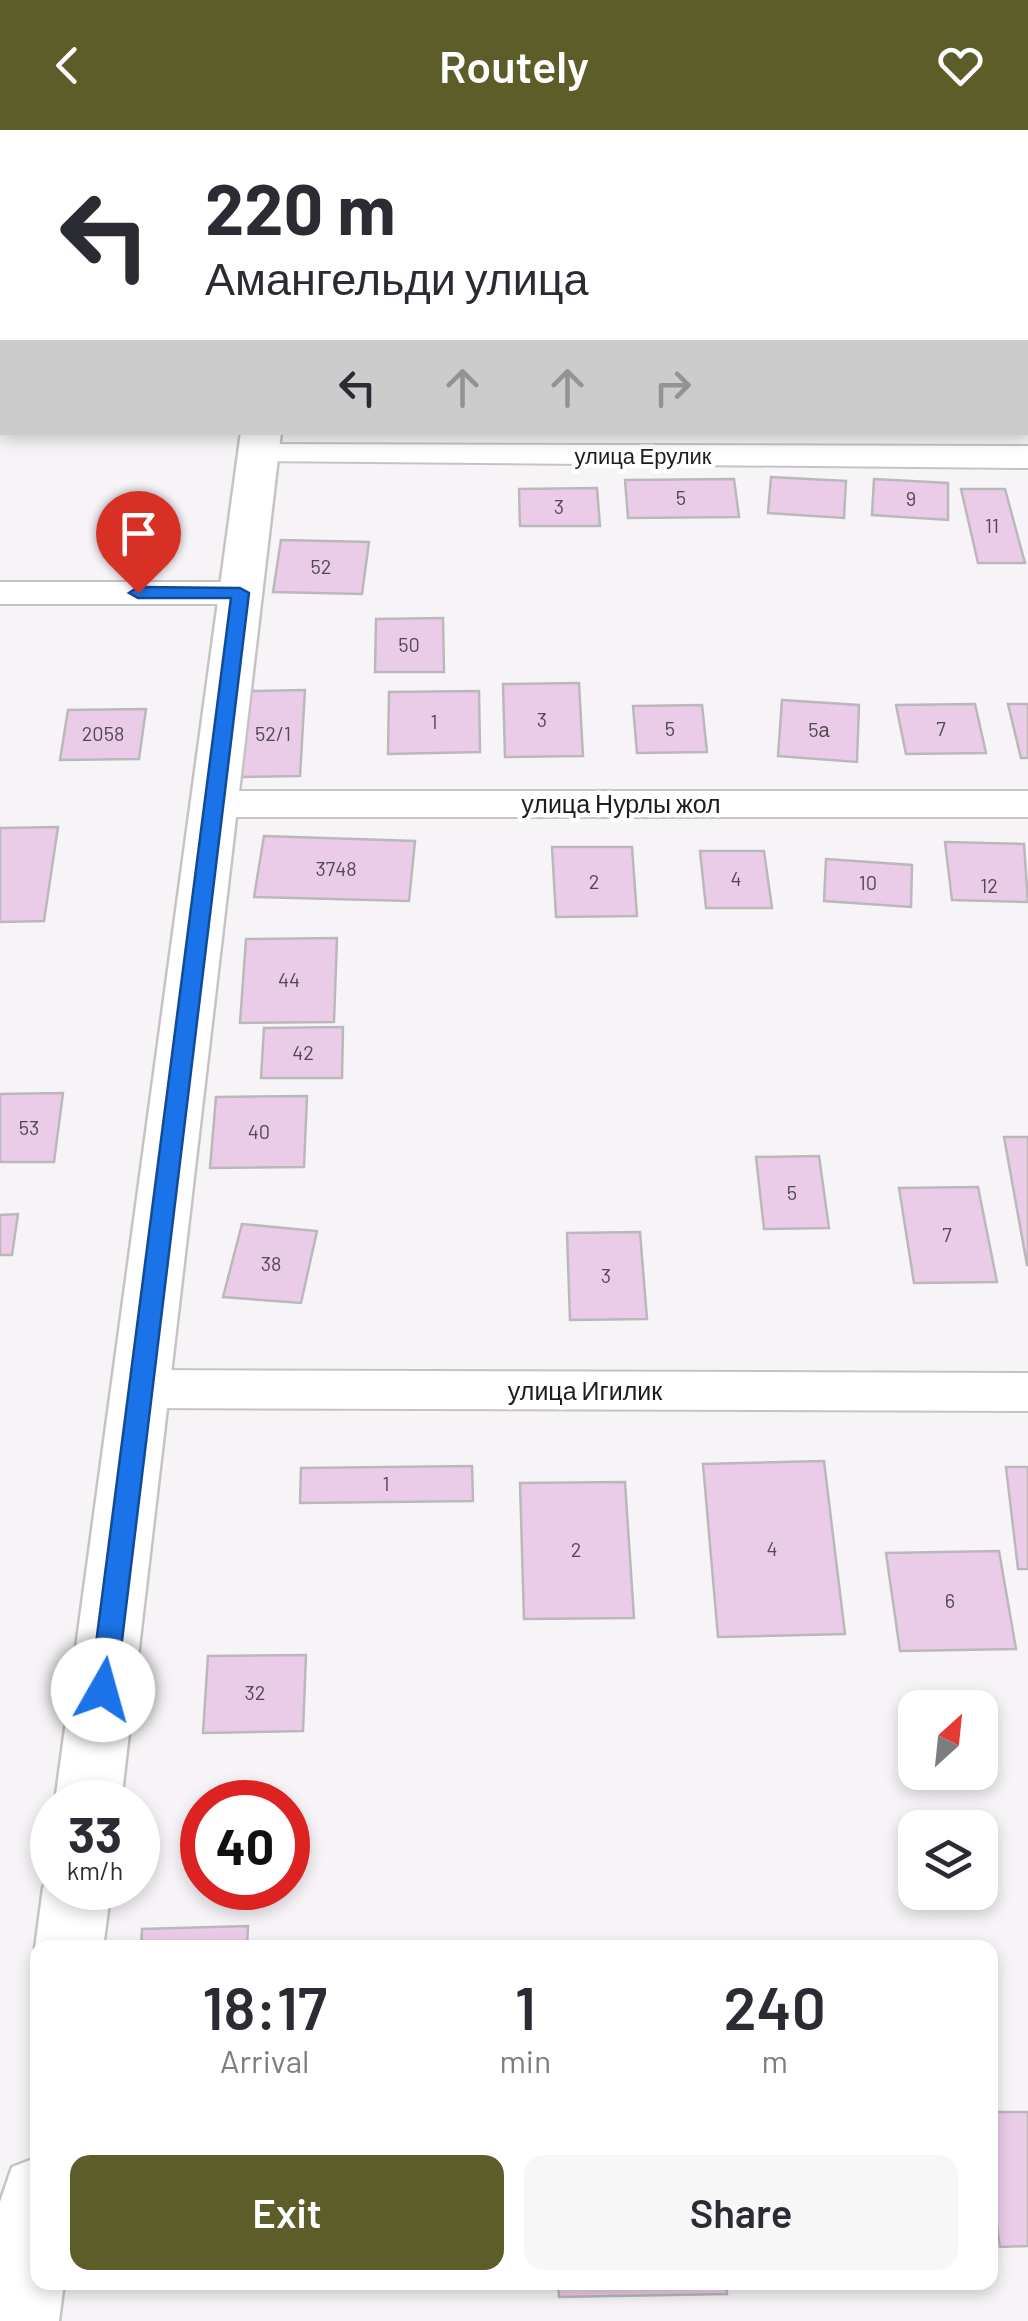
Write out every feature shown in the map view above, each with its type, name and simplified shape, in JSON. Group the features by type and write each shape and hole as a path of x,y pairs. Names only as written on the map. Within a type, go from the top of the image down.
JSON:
{"street":[{"name":"улица Ерулик","path":"260,443 1028,458"},
{"path":"91,1780 260,443"},
{"path":"0,593 240,593"},
{"name":"улица Нурлы жол","path":"213,804 1028,804"},
{"name":"улица Игилик","path":"142,1389 1028,1392"},
{"path":"71,1940 74,1910"},
{"path":"20,2321 30,2249"}],"building":[{"path":"771,477 846,481 844,518 768,513"},
{"path":"734,479 739,517 628,518 625,480"},
{"path":"874,479 948,483 948,520 872,515"},
{"path":"597,488 600,526 520,526 519,489"},
{"path":"961,489 1005,489 1025,563 978,563"},
{"path":"281,540 369,542 362,594 273,592"},
{"path":"443,618 444,672 375,672 376,619"},
{"path":"579,683 583,756 505,757 503,684"},
{"path":"305,690 300,776 242,777 248,691"},
{"path":"479,691 480,752 388,754 389,692"},
{"path":"782,700 859,705 857,762 778,756"},
{"path":"975,704 986,753 906,754 896,705"},
{"path":"1008,704 1028,704 1028,758 1021,758"},
{"path":"702,705 707,752 637,753 633,706"},
{"path":"146,709 139,759 60,760 68,710"},
{"path":"58,827 44,921 0,922 0,828"},
{"path":"264,836 415,841 409,901 254,897"},
{"path":"945,842 1024,844 1028,902 952,900"},
{"path":"552,847 632,847 637,916 556,917"},
{"path":"700,851 764,851 772,908 706,908"},
{"path":"826,859 912,865 911,907 824,901"},
{"path":"337,938 334,1022 240,1023 246,939"},
{"path":"343,1027 342,1078 261,1078 264,1028"},
{"path":"63,1093 54,1162 0,1162 0,1094"},
{"path":"307,1096 304,1167 210,1168 216,1097"},
{"path":"1004,1137 1028,1137 1028,1265 1027,1265"},
{"path":"819,1156 829,1228 764,1229 756,1157"},
{"path":"978,1187 997,1282 914,1283 899,1188"},
{"path":"18,1214 12,1255 0,1255 0,1215"},
{"path":"242,1224 317,1231 301,1303 223,1297"},
{"path":"640,1232 647,1319 570,1320 567,1233"},
{"path":"824,1461 845,1634 718,1637 703,1464"},
{"path":"472,1466 473,1501 300,1503 301,1468"},
{"path":"1006,1467 1028,1467 1028,1569 1018,1569"},
{"path":"625,1482 634,1618 524,1619 520,1483"},
{"path":"999,1551 1016,1649 900,1651 886,1553"},
{"path":"306,1655 303,1731 203,1733 208,1656"},
{"path":"248,1926 247,1940 141,1940 142,1929"},
{"path":"998,2112 1028,2112 1028,2246 1000,2247"},
{"path":"559,2290 727,2290 727,2294 559,2297"}],"route":[{"path":"103,1690 240,593 138,593"}]}
